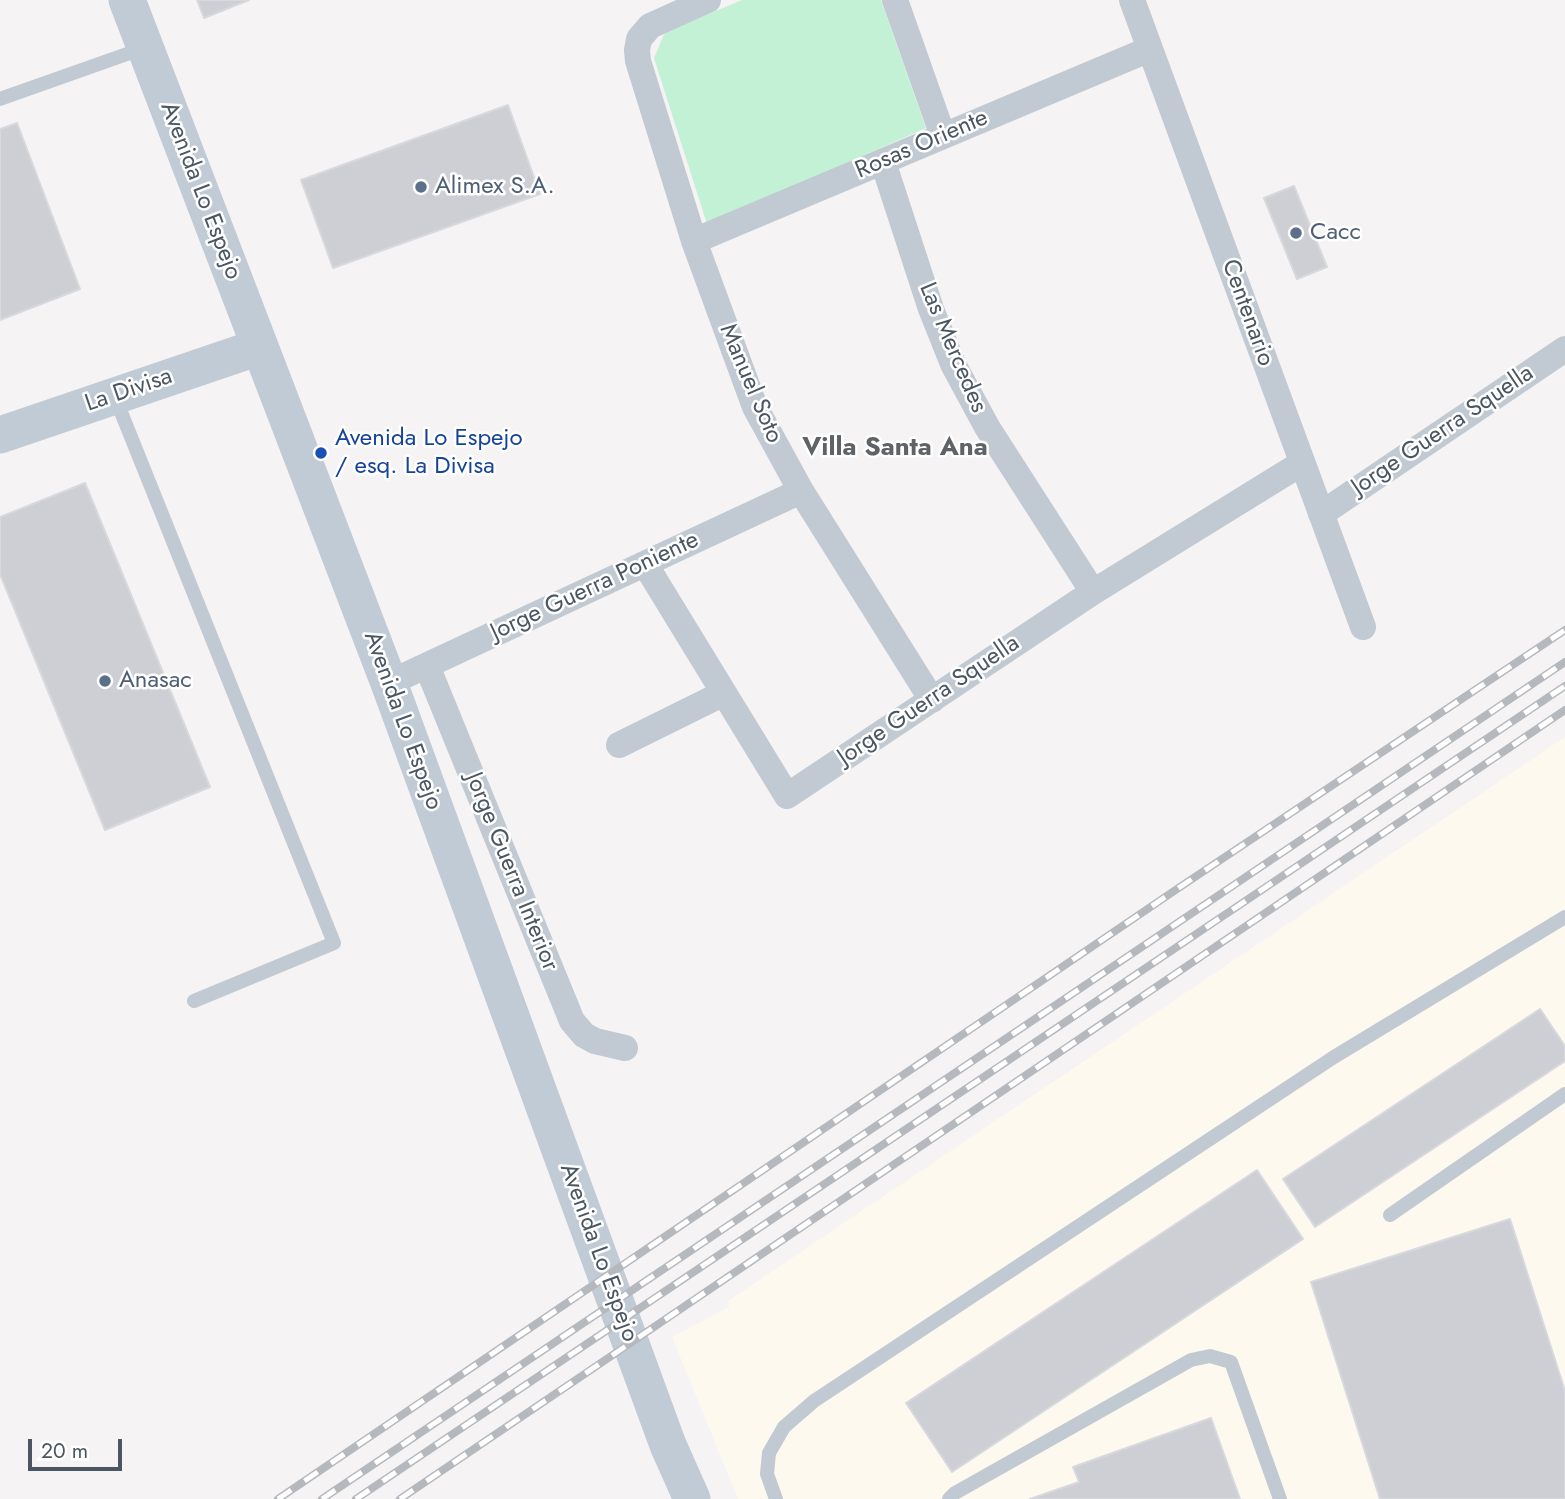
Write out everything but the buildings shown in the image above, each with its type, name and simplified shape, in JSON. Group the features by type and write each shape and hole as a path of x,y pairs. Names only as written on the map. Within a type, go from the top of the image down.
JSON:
{"main road":[{"name":"Avenida Lo Espejo","path":"127,0 389,684 668,1446 692,1499"},
{"name":"La Divisa","path":"0,435 258,347"},
{"name":"Avenida Lo Espejo","path":"668,1446 677,1499"}],"street":[{"name":"Manuel Soto","path":"708,0 650,26 639,39 637,50 638,61 694,241 755,407 801,491 932,700"},
{"path":"895,0 943,136"},
{"name":"Centenario","path":"1132,0 1363,627"},
{"name":"Rosas Oriente","path":"694,241 1150,50"},
{"name":"Las Mercedes","path":"883,162 931,309 953,365 986,427 1093,592"},
{"name":"Jorge Guerra Squella","path":"1321,514 1565,349"},
{"name":"Jorge Guerra Squella","path":"645,564 787,796 1093,592 1302,463"},
{"name":"Jorge Guerra Poniente","path":"389,684 801,491"},
{"name":"Jorge Guerra Interior","path":"427,666 572,1021 584,1035 595,1041 625,1048"},
{"path":"619,745 724,693"}],"lane":[{"path":"0,99 145,47"},
{"path":"114,396 334,943 194,1001"},
{"path":"776,1499 767,1474 769,1453 784,1427 814,1402 1334,1057 1565,917"},
{"path":"1390,1215 1565,1094"},
{"path":"949,1499 955,1493 1191,1360 1210,1356 1231,1363 1280,1499"}],"shaded area":[{"path":"1565,737 1565,1499 738,1499 672,1337 729,1307 728,1301"}],"green space":[{"path":"742,0 881,0 926,128 707,224 654,58 665,32"}],"railway":[{"path":"278,1499 1177,889 1565,630"},
{"path":"322,1499 1565,662"},
{"path":"356,1499 1565,686"},
{"path":"400,1499 1565,710"}],"place":[{"name":"Alimex S.A.","path":"421,187"},
{"name":"Cacc","path":"1296,233"},
{"name":"Avenida Lo Espejo / esq. La Divisa","path":"321,453"},
{"name":"Anasac","path":"105,681"}],"district":[{"name":"Villa Santa Ana","path":"895,449"}]}
